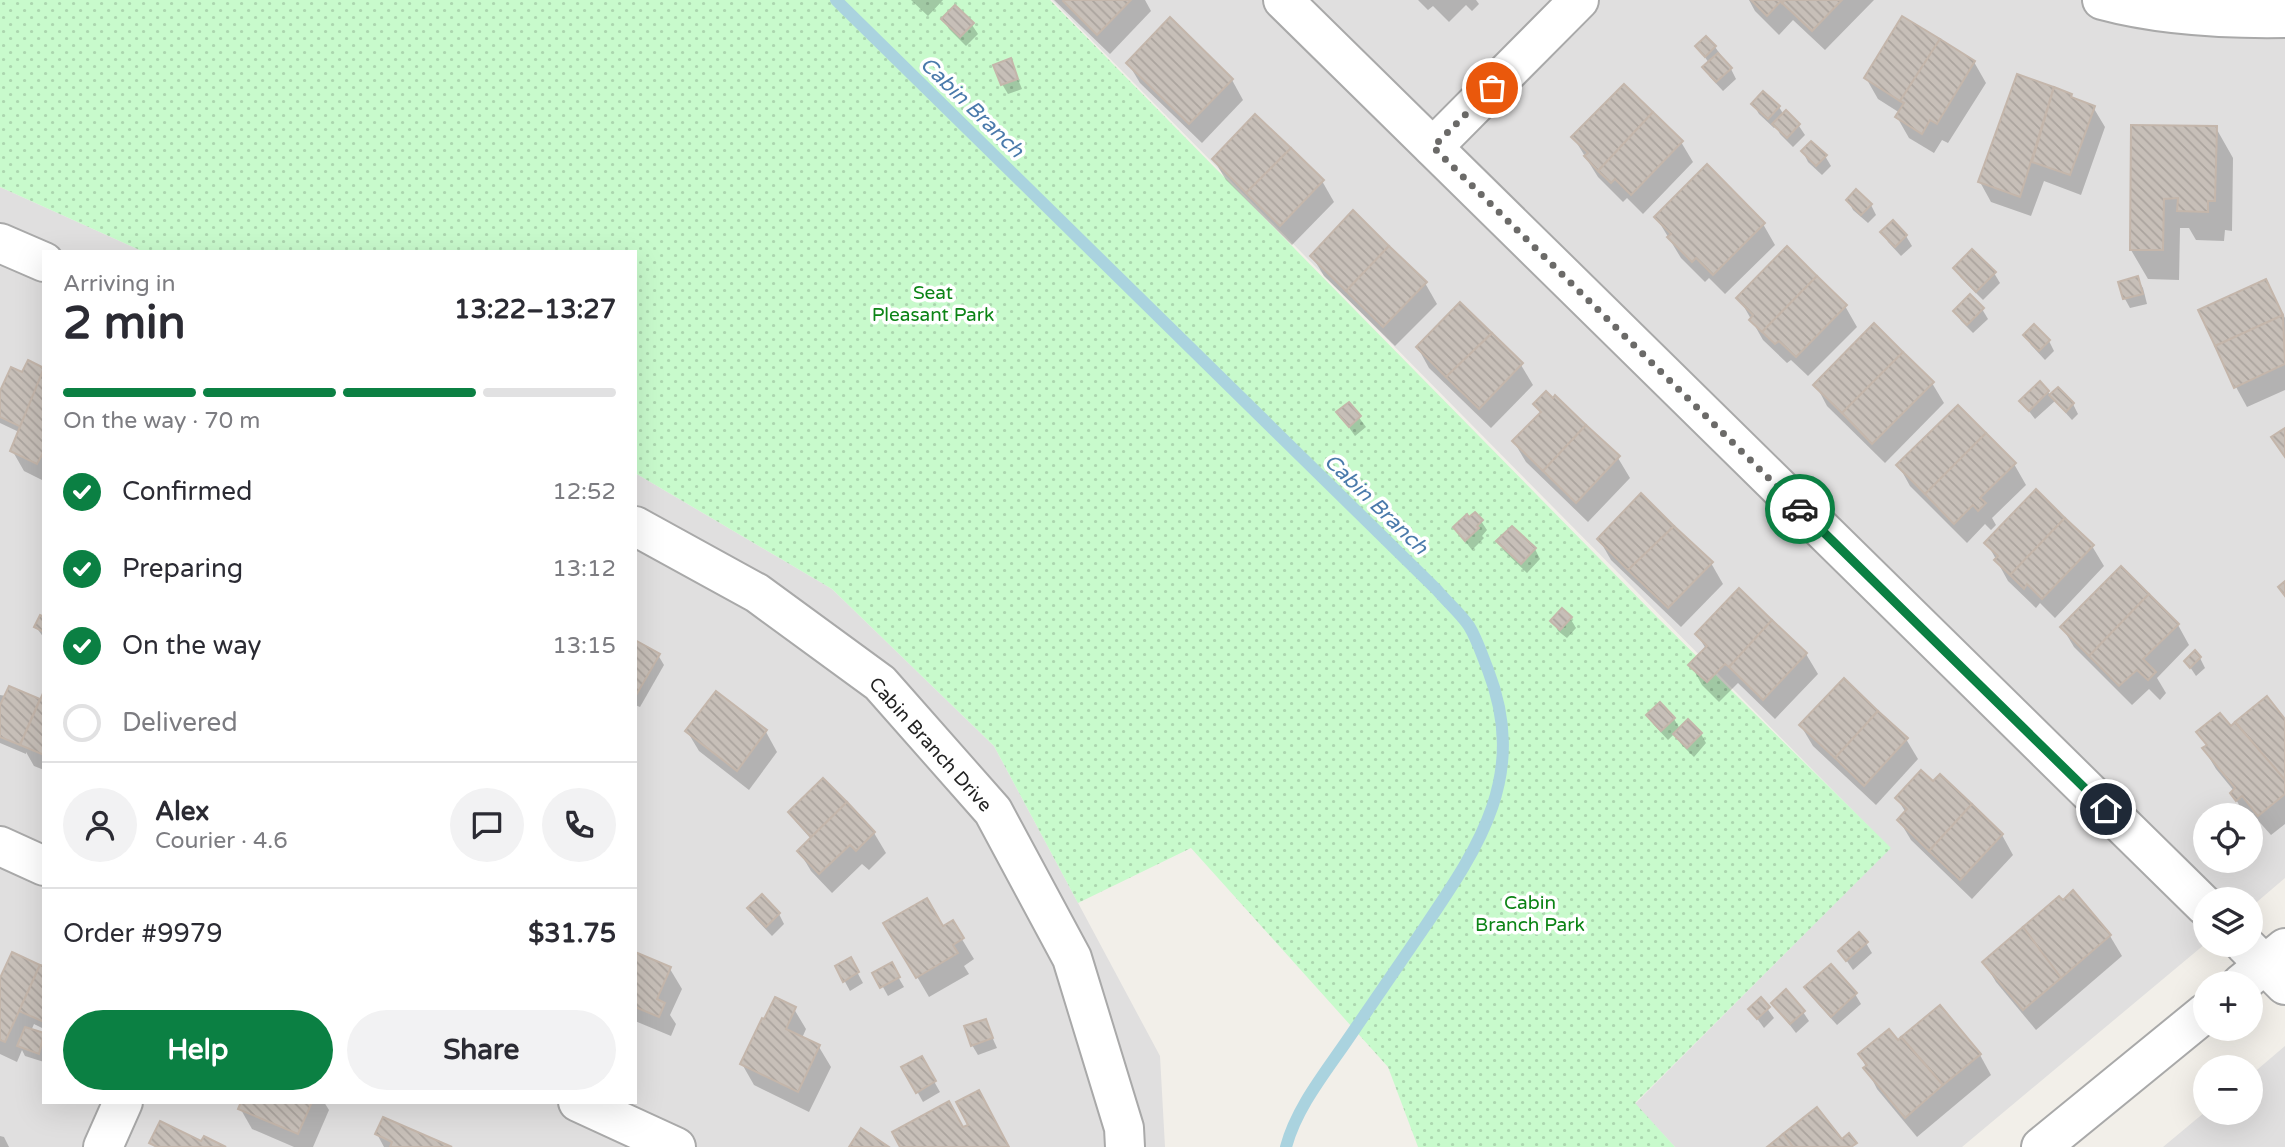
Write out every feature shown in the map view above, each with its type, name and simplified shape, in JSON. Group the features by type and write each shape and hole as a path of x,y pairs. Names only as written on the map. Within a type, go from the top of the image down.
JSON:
{"street":[{"path":"1283,0 2193,894"},
{"path":"1433,147 1579,0"},
{"path":"2102,0 2178,13 2237,19 2285,18"},
{"path":"0,243 42,261"},
{"name":"Cabin Branch Drive","path":"637,527 757,593 880,683 993,811 1072,958 1124,1128 1125,1147"},
{"path":"0,846 42,865"},
{"path":"2041,1147 2193,1023"},
{"path":"103,1147 121,1104"},
{"path":"582,1104 676,1147"}],"shaded area":[{"path":"1052,0 2285,0 2285,878 2263,897 2263,887 2193,887 2193,954 1962,1147 1675,1147 1635,1104 1890,848"},
{"path":"0,187 140,250 42,250 42,1104 637,1104 637,474 832,589 994,746 1160,1056 1165,1147 0,1147"},
{"path":"2285,1046 2285,1147 2163,1147 2193,1122 2193,1125 2263,1125 2263,1065"}],"green space":[{"name":"Seat Pleasant Park","path":"0,0 1050,0 1657,617 1891,848 1635,1103 1675,1147 1418,1147 1388,1067 1191,848 1078,903 994,746 832,589 637,474 637,250 140,250 0,187"}],"building":[{"path":"1064,0 1131,0 1097,35"},
{"path":"1751,0 1785,0 1767,16"},
{"path":"1785,0 1842,0 1812,31 1782,3"},
{"path":"955,5 974,23 960,37 941,19"},
{"path":"1902,16 1940,39 1900,101 1864,78"},
{"path":"1170,17 1233,79 1189,124 1126,63"},
{"path":"1706,36 1716,46 1705,57 1695,46"},
{"path":"1940,39 1975,61 1937,124 1930,120 1922,134 1895,117 1904,103 1900,101"},
{"path":"1718,53 1732,68 1716,82 1702,67"},
{"path":"1011,58 1018,79 1001,85 993,65"},
{"path":"2017,74 2054,87 2020,197 1978,182"},
{"path":"1624,84 1653,112 1598,171 1584,156 1588,153 1571,137"},
{"path":"2054,87 2095,106 2070,175 2032,162"},
{"path":"1763,91 1780,106 1768,119 1751,104"},
{"path":"1786,110 1800,124 1787,138 1772,124"},
{"path":"1653,112 1683,141 1631,195 1615,179 1611,183 1598,171"},
{"path":"1255,114 1291,148 1246,193 1212,159"},
{"path":"2131,125 2217,126 2215,201 2208,201 2208,212 2177,211 2178,198 2164,199 2163,250 2130,250"},
{"path":"1811,141 1827,155 1816,166 1801,151"},
{"path":"1291,148 1324,180 1280,226 1246,193"},
{"path":"1707,164 1765,223 1713,275 1696,258 1692,262 1667,237 1671,234 1654,217"},
{"path":"1856,189 1872,204 1861,215 1846,200"},
{"path":"1353,210 1389,246 1346,291 1310,256"},
{"path":"1893,220 1907,235 1895,247 1880,232"},
{"path":"1389,246 1427,282 1383,327 1346,291"},
{"path":"1787,246 1817,276 1762,332 1749,320 1753,315 1736,298"},
{"path":"1972,249 1996,272 1976,292 1953,268"},
{"path":"1817,276 1847,305 1796,357 1779,341 1775,344 1762,332"},
{"path":"2138,276 2143,294 2123,299 2118,282"},
{"path":"2266,279 2283,315 2215,346 2198,310"},
{"path":"1970,294 1984,308 1967,325 1953,311"},
{"path":"1460,302 1492,333 1446,377 1416,347"},
{"path":"2283,315 2285,364 2234,388 2215,346"},
{"path":"1874,323 1903,352 1842,413 1813,385"},
{"path":"2034,324 2050,340 2039,351 2023,335"},
{"path":"1492,333 1523,363 1479,409 1446,377"},
{"path":"1903,352 1934,382 1872,444 1842,413"},
{"path":"28,360 42,367 21,427 0,417 0,391 11,367 22,372"},
{"path":"42,373 42,455 37,464 10,451"},
{"path":"2040,381 2049,391 2029,411 2019,401"},
{"path":"2058,387 2074,403 2066,412 2049,395"},
{"path":"1546,391 1553,398 1555,395 1586,425 1543,471 1512,441 1541,412 1533,404"},
{"path":"1349,402 1361,416 1349,427 1336,412"},
{"path":"1958,405 1986,433 1925,494 1896,465"},
{"path":"1586,425 1620,456 1576,503 1543,471"},
{"path":"2285,428 2285,457 2271,437"},
{"path":"1986,433 2016,463 1980,498 1986,503 1978,511 1973,505 1954,524 1925,494"},
{"path":"2036,489 2065,518 2010,575 1994,560 1998,556 1984,543"},
{"path":"1641,493 1674,526 1628,570 1597,539"},
{"path":"1475,512 1483,520 1477,526 1479,528 1465,541 1453,527 1467,514 1469,517"},
{"path":"2065,518 2094,545 2042,599 2027,584 2024,589 2010,575"},
{"path":"1512,526 1536,548 1521,564 1496,541"},
{"path":"1674,526 1713,562 1668,608 1628,570"},
{"path":"2121,566 2149,594 2089,656 2060,627"},
{"path":"2285,581 2285,596 2278,587"},
{"path":"1739,588 1772,620 1729,667 1725,664 1707,682 1688,665 1707,646 1695,634"},
{"path":"2149,594 2179,624 2143,659 2156,672 2148,680 2137,670 2119,686 2089,656"},
{"path":"1562,608 1572,617 1560,630 1550,621"},
{"path":"40,615 42,616 42,631 34,627"},
{"path":"1772,620 1807,653 1763,700 1729,667"},
{"path":"637,641 660,654 637,694"},
{"path":"2195,650 2201,657 2190,668 2184,661"},
{"path":"1844,678 1878,711 1835,758 1799,725"},
{"path":"9,686 40,699 20,745 0,737 0,705"},
{"path":"716,691 767,730 737,771 685,731"},
{"path":"42,696 42,754 20,745"},
{"path":"2267,696 2285,719 2285,780 2235,722"},
{"path":"1660,702 1675,718 1661,731 1646,715"},
{"path":"1878,711 1908,738 1864,786 1835,758"},
{"path":"2220,713 2231,726 2235,722 2285,780 2285,794 2263,812 2263,803 2248,803 2242,796 2236,801 2230,793 2235,788 2202,748 2207,745 2196,732"},
{"path":"1688,719 1702,733 1687,748 1673,734"},
{"path":"1921,770 1933,781 1940,774 1972,804 1929,851 1897,820 1907,809 1895,798"},
{"path":"823,778 847,802 811,837 788,812"},
{"path":"847,802 875,832 856,851 850,845 819,874 797,851"},
{"path":"1972,804 2003,834 1960,880 1929,851"},
{"path":"2073,890 2111,935 2061,978 2023,927 2059,896 2063,900"},
{"path":"762,894 780,913 766,927 747,908"},
{"path":"927,898 943,926 953,920 964,938 953,945 958,953 916,978 883,923"},
{"path":"2023,927 2061,978 2023,1010 1982,962"},
{"path":"1859,932 1868,942 1846,961 1838,951"},
{"path":"12,952 40,965 5,1042 0,1040 0,978"},
{"path":"637,953 671,967 657,999 665,1003 659,1017 637,1008"},
{"path":"851,957 859,972 843,982 835,966"},
{"path":"892,962 900,977 880,988 872,973"},
{"path":"1831,964 1857,993 1831,1017 1804,987"},
{"path":"40,965 42,966 42,1021 19,1011"},
{"path":"1786,989 1805,1011 1790,1024 1771,1003"},
{"path":"775,997 796,1007 786,1029 820,1045 798,1092 740,1064"},
{"path":"1761,997 1770,1007 1757,1019 1748,1009"},
{"path":"1940,1005 1981,1054 1943,1085 1901,1037"},
{"path":"986,1019 993,1038 971,1046 964,1026"},
{"path":"25,1027 42,1032 39,1054 17,1046"},
{"path":"1889,1029 1898,1040 1901,1037 1943,1085 1905,1118 1863,1068 1867,1065 1858,1054"},
{"path":"922,1056 936,1081 916,1093 901,1067"},
{"path":"979,1090 1009,1147 900,1147 892,1132 949,1101 963,1127 968,1125 956,1102"},
{"path":"240,1104 311,1104 298,1134 238,1109"},
{"path":"1817,1107 1842,1139 1849,1133 1857,1143 1851,1147 1793,1147 1783,1134"},
{"path":"383,1117 452,1147 390,1147 392,1142 375,1134"},
{"path":"160,1121 201,1141 204,1136 226,1147 157,1147 149,1143"},
{"path":"861,1128 889,1147 849,1147"},
{"path":"1783,1134 1793,1147 1767,1147"}],"waterway":[{"name":"Cabin Branch","path":"836,0 1437,590 1469,626 1479,647 1499,708 1503,742 1500,775 1492,806 1464,867 1312,1092 1296,1119 1286,1147"}],"way so far":[{"path":"1492,88 1433,147 1800,509"}],"route":[{"path":"1800,509 2106,809"}],"park label":[{"name":"Cabin Branch Park","path":"1530,913"}]}
